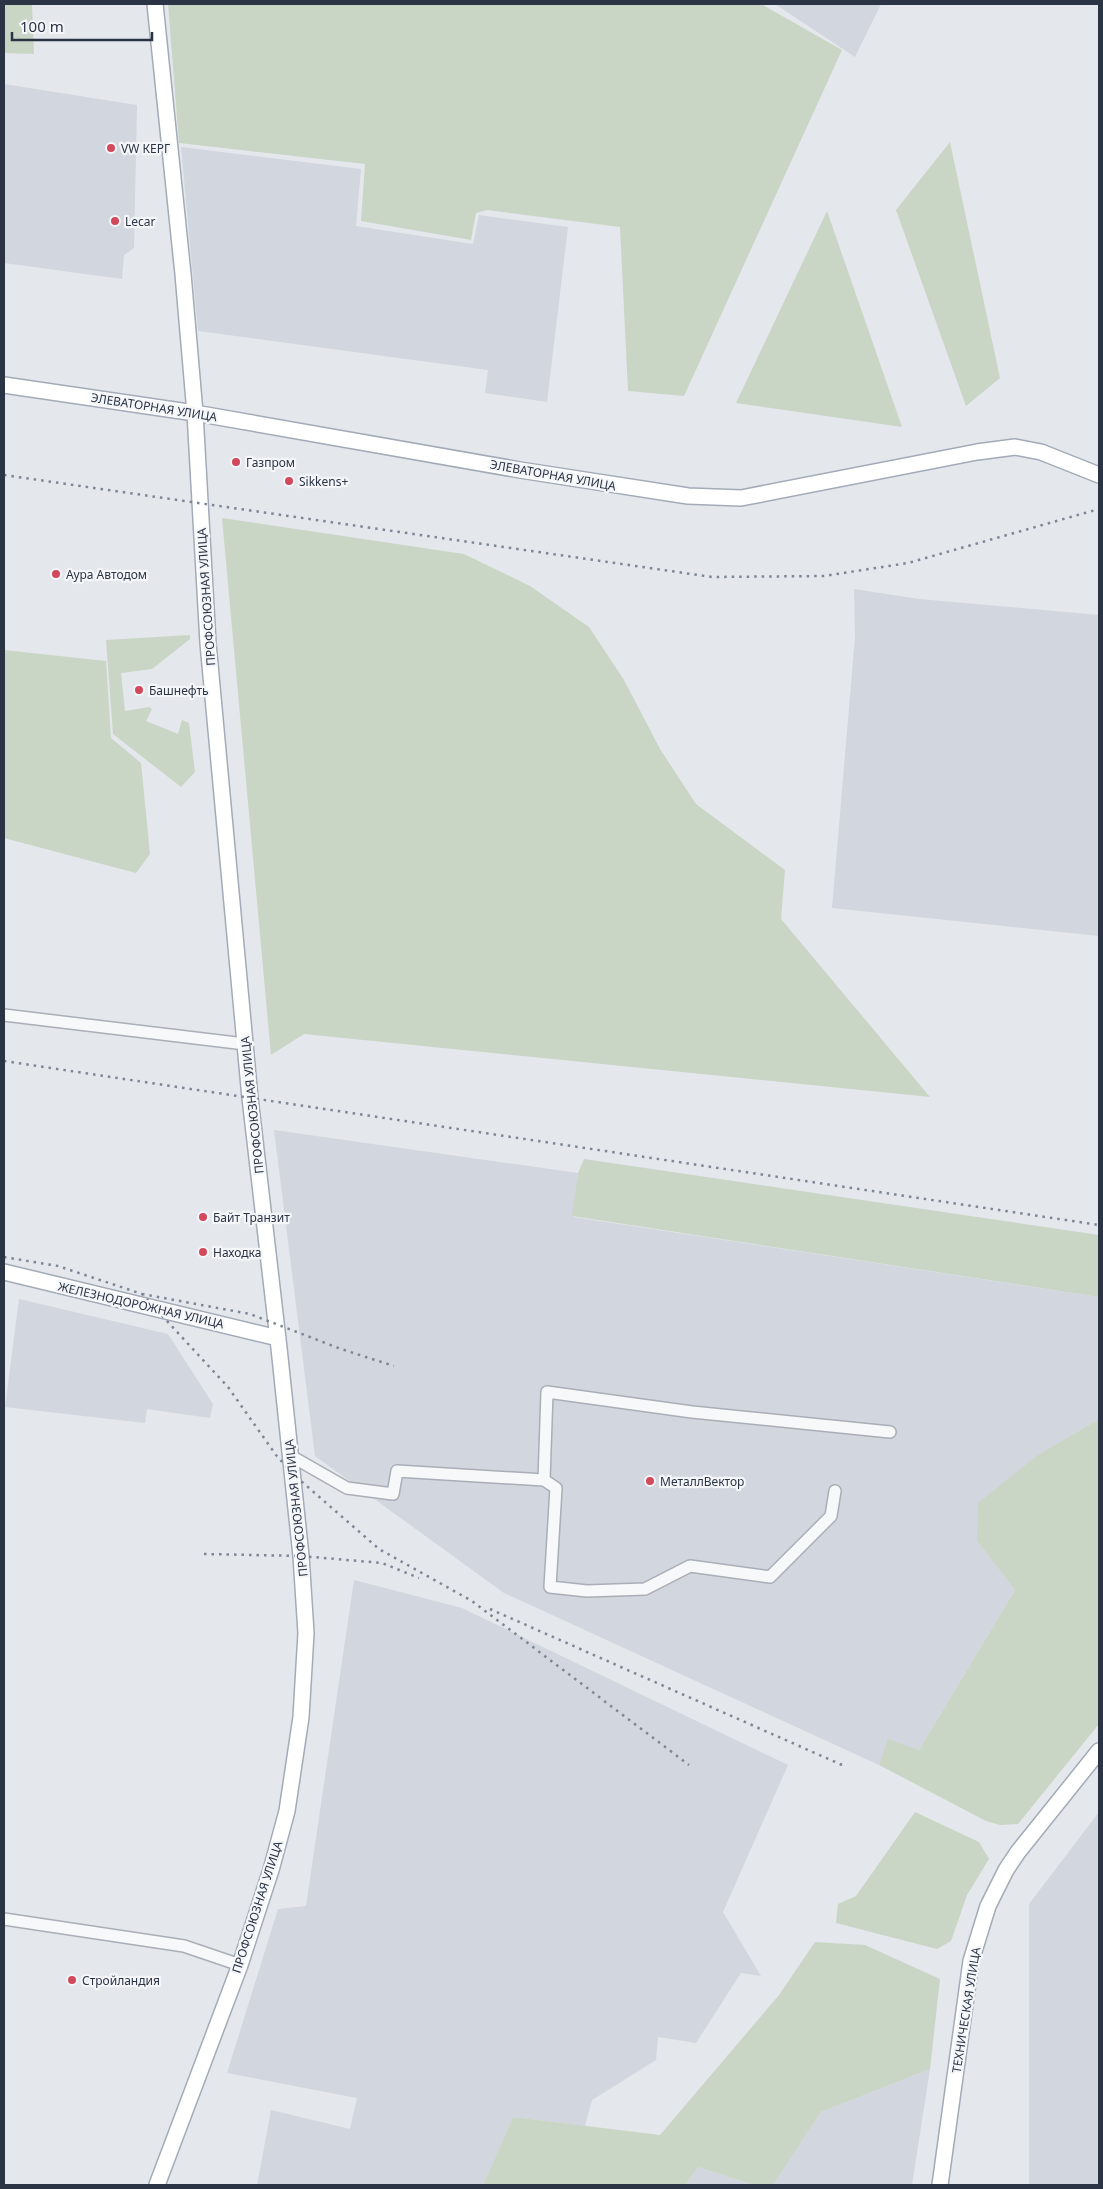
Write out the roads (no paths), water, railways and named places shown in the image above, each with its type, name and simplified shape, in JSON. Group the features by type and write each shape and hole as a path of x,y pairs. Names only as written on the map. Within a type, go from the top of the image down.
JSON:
{"main road":[{"name":"ПРОФСОЮЗНАЯ УЛИЦА","path":"155,4 183,274 195,413 208,643 245,1044 291,1456 301,1556 306,1633 301,1717 287,1811 262,1901 240,1965 157,2185"},
{"name":"ЭЛЕВАТОРНАЯ УЛИЦА","path":"4,385 195,413 529,471 688,496 741,498 977,452 1015,447 1041,452 1099,475"},
{"name":"ЖЕЛЕЗНОДОРОЖНАЯ УЛИЦА","path":"4,1272 278,1338"},
{"name":"ТЕХНИЧЕСКАЯ УЛИЦА","path":"940,2185 971,1961 988,1906 1006,1870 1018,1852 1099,1751"}],"street":[{"path":"4,1015 245,1044"},
{"path":"544,1480 547,1392 692,1412 890,1432"},
{"path":"291,1456 348,1488 393,1494 397,1471 544,1480 556,1488 550,1587 587,1592 645,1589 690,1566 770,1577 831,1516 835,1491"},
{"path":"4,1919 184,1946 240,1965"}],"railway":[{"path":"4,475 712,577 824,576 908,563 1099,509"},
{"path":"4,1061 1099,1225"},
{"path":"4,1257 58,1266 142,1294 228,1387 276,1455 293,1474 379,1549 472,1601 689,1765"},
{"path":"142,1294 250,1314 341,1349 394,1366"},
{"path":"204,1554 301,1556 382,1563 419,1578"},
{"path":"490,1609 842,1765"}],"place":[{"name":"VW КЕРГ","path":"111,148"},
{"name":"Lecar","path":"115,221"},
{"name":"Газпром","path":"236,462"},
{"name":"Sikkens+","path":"289,481"},
{"name":"Аура Автодом","path":"56,574"},
{"name":"Башнефть","path":"139,690"},
{"name":"Байт Транзит","path":"203,1217"},
{"name":"Находка","path":"203,1252"},
{"name":"МеталлВектор","path":"650,1481"},
{"name":"Стройландия","path":"72,1980"}]}
